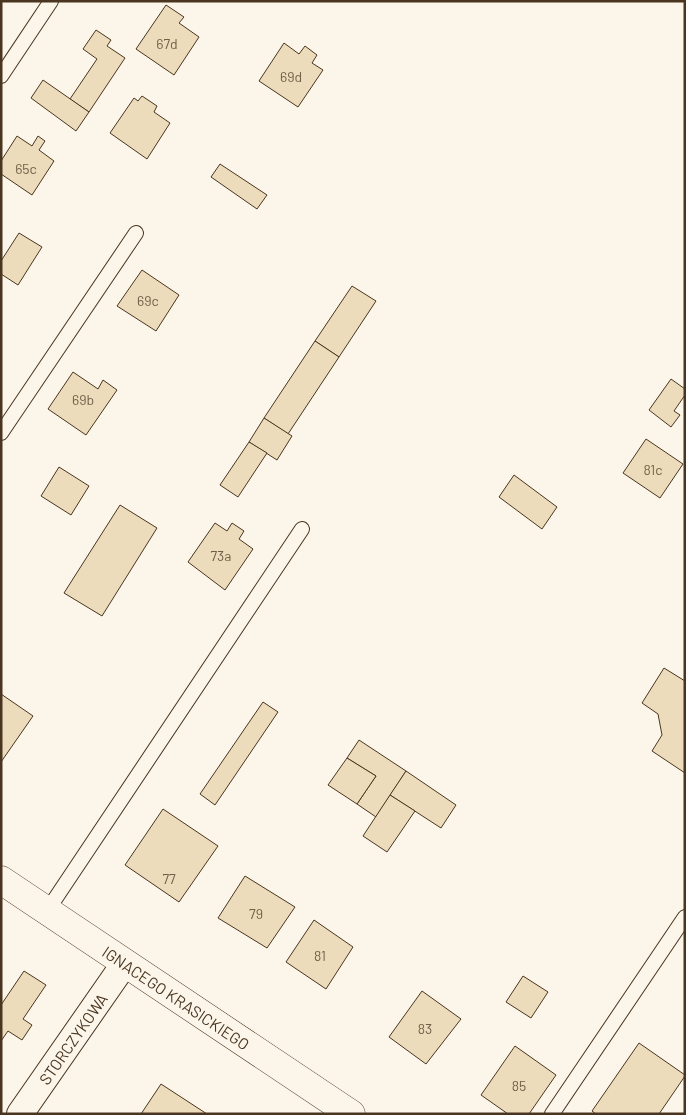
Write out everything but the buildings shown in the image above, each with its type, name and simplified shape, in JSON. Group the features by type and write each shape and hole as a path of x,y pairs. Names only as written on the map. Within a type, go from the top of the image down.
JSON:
{"street":[{"name":"IGNACEGO KRASICKIEGO","path":"1,880 351,1114"},
{"name":"STORCZYKOWA","path":"20,1114 125,963"}],"lane":[{"path":"1,76 51,1"},
{"path":"1,433 136,233"},
{"path":"47,911 302,529"},
{"path":"552,1114 685,918"}]}
